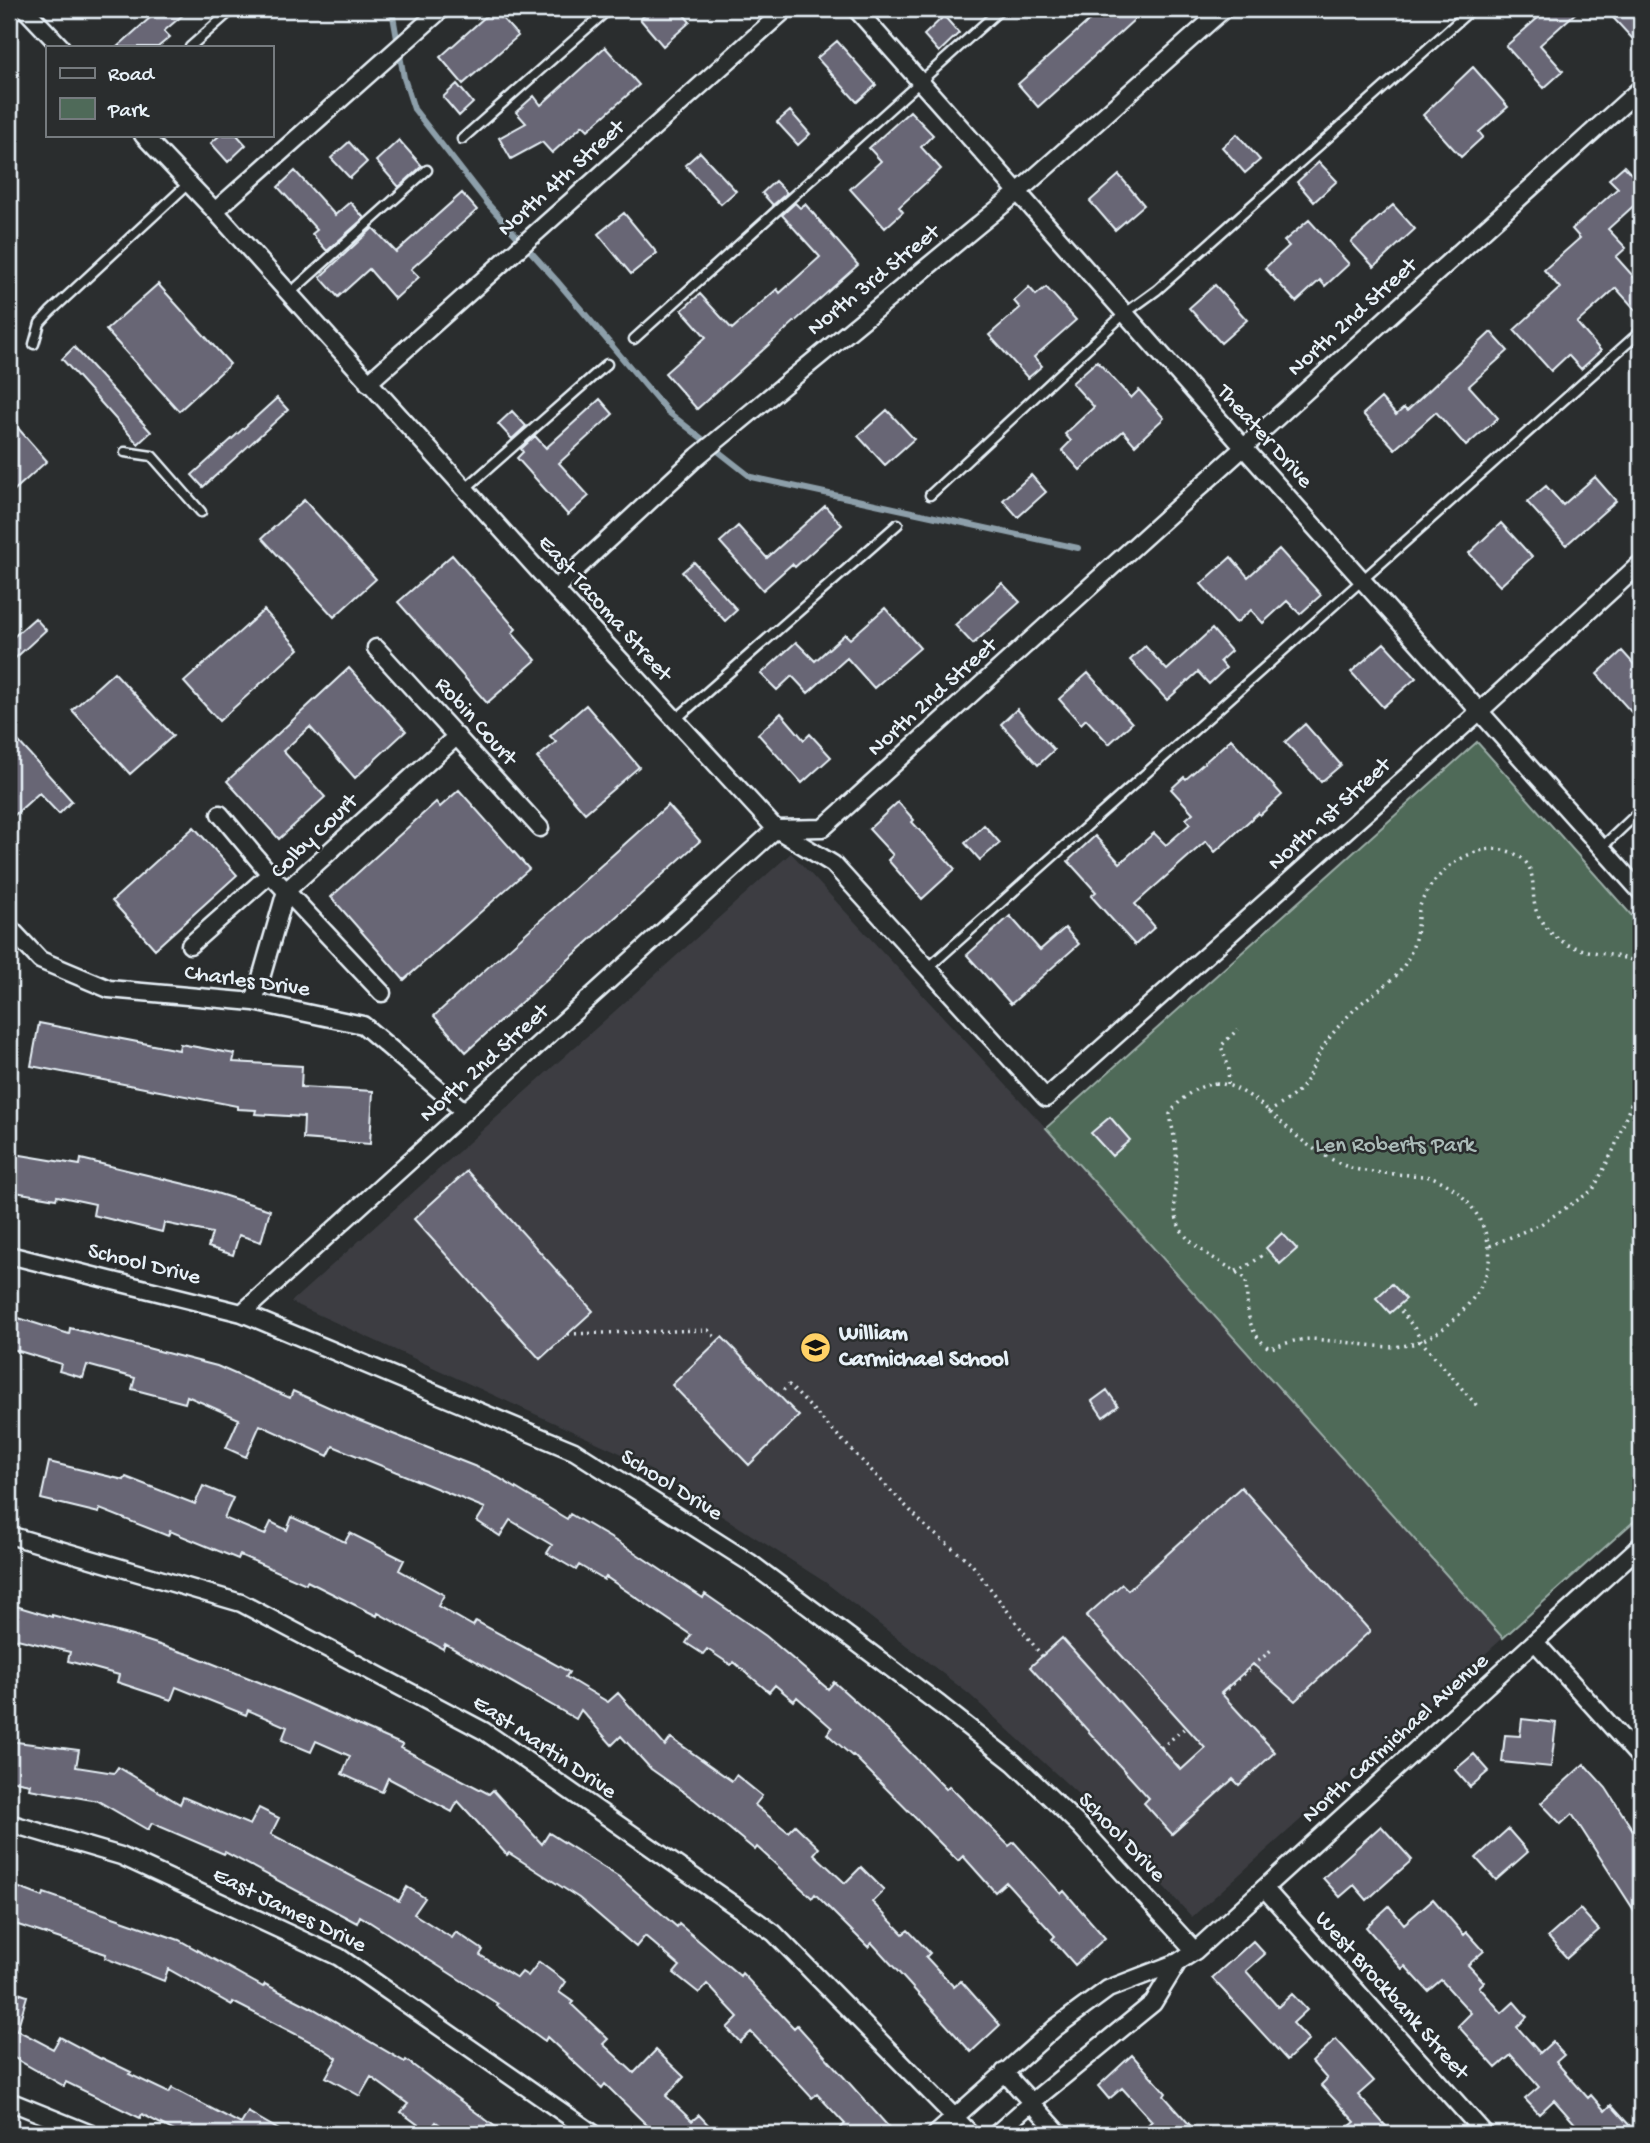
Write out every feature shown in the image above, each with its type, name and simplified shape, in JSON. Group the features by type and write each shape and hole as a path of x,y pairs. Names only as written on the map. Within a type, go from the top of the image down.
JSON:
{"street":[{"path":"215,211 442,9"},
{"name":"North 4th Street","path":"368,383 786,9"},
{"name":"Theater Drive","path":"856,9 1244,449 1641,892"},
{"name":"North 3rd Street","path":"555,589 698,456 1017,193 1224,9"},
{"path":"33,11 60,46"},
{"name":"North 2nd Street","path":"242,1313 776,829 823,828 1641,88"},
{"name":"East Tacoma Street","path":"144,136 776,829 833,864 1046,1098"},
{"name":"North 1st Street","path":"1046,1098 1480,711 1641,563"},
{"name":"Robin Court","path":"376,648 540,828"},
{"name":"Colby Court","path":"254,1002 286,891 457,736"},
{"path":"220,814 270,874 382,993"},
{"path":"190,945 270,874"},
{"name":"Charles Drive","path":"9,928 40,960 109,989 254,1002 363,1025 466,1112"},
{"name":"School Drive","path":"9,1255 242,1313 574,1451 749,1562 1014,1763 1080,1826 1195,1951"},
{"name":"East Martin Drive","path":"9,1535 242,1603 484,1731 774,1933 971,2134"},
{"name":"North Carmichael Avenue","path":"936,2134 1055,2028 1108,1989 1178,1962 1195,1951 1641,1545"},
{"path":"1535,1642 1641,1759"},
{"name":"East James Drive","path":"9,1823 121,1856 339,1957 594,2134"},
{"name":"West Brockbank Street","path":"1264,1888 1485,2134"},
{"name":"North Carmichael Avenue","path":"996,2134 1153,2003 1178,1962"},
{"path":"1004,2072 1060,2134"},
{"path":"9,2101 91,2134"}],"lane":[{"path":"191,46 233,9"},
{"path":"463,139 609,9"},
{"path":"634,339 1001,9"},
{"path":"930,495 1124,314 1157,290 1472,9"},
{"path":"289,294 427,170"},
{"path":"33,344 40,323 50,312 188,183"},
{"path":"928,968 1641,331"},
{"path":"465,489 607,364"},
{"path":"125,452 152,456 201,512"},
{"path":"675,720 898,524"},
{"path":"1602,847 1641,810"}],"path":[{"path":"1268,1112 1298,1091 1329,1038 1343,1021 1406,964 1414,941 1419,907 1432,881 1473,853 1494,849 1509,851 1522,859 1534,878 1536,911 1556,939 1581,950 1618,956 1641,964"},
{"path":"1228,1084 1229,1068 1221,1046 1238,1029"},
{"path":"1228,1084 1257,1102 1313,1148 1351,1168 1414,1174 1441,1181 1465,1198 1482,1221 1490,1246 1487,1273 1475,1296 1451,1324 1421,1341 1402,1346 1300,1340 1269,1348 1258,1340 1251,1329 1246,1279 1205,1253 1182,1232 1175,1204 1177,1154 1170,1114 1181,1100 1202,1085 1228,1084"},
{"path":"1490,1246 1541,1224 1592,1190 1614,1149 1634,1096 1641,1086"},
{"path":"1236,1271 1266,1253"},
{"path":"1401,1311 1421,1341 1477,1406"},
{"path":"568,1334 708,1330 718,1340"},
{"path":"778,1395 789,1385 927,1528 970,1562 1042,1656"},
{"path":"1222,1694 1271,1650"},
{"path":"1161,1748 1186,1727"}],"shaded area":[{"name":"William Carmichael School","path":"791,853 1046,1128 1503,1638 1192,1917 1076,1792 969,1694 825,1582 631,1458 291,1302"}],"green space":[{"name":"Len Roberts Park","path":"1477,742 1641,926 1641,1515 1503,1638 1046,1128"}],"building":[{"path":"160,9 190,9 164,31 170,37 159,46 118,46"},
{"path":"494,9 518,36 463,84 440,57"},
{"path":"652,9 679,9 690,22 663,46 640,19"},
{"path":"1102,9 1146,9 1038,107 1018,84"},
{"path":"1548,9 1580,9 1540,45 1563,71 1544,88 1506,46"},
{"path":"1605,9 1641,9 1641,48"},
{"path":"944,16 959,33 939,52 924,35"},
{"path":"837,41 876,85 857,102 817,58"},
{"path":"605,47 639,85 588,130 583,125 552,153 542,142 511,159 499,138 526,123 516,112 534,96 541,105"},
{"path":"1473,67 1508,107 1479,132 1483,137 1461,157 1423,115"},
{"path":"457,84 473,103 459,116 443,97"},
{"path":"790,111 810,134 798,145 777,122"},
{"path":"910,111 933,135 921,147 941,169 899,207 903,212 885,228 850,189 881,161 869,148"},
{"path":"1237,134 1260,160 1245,173 1222,147"},
{"path":"219,136 238,136 246,145 228,162 211,143"},
{"path":"399,140 422,166 399,187 376,161"},
{"path":"349,142 367,162 350,178 331,158"},
{"path":"700,152 736,191 721,204 685,165"},
{"path":"1319,162 1337,181 1314,202 1297,182"},
{"path":"1624,166 1641,185 1641,199 1608,229 1626,248 1616,257 1641,285 1641,316 1616,288 1577,323 1601,351 1581,369 1568,355 1551,371 1514,330 1560,288 1544,270 1580,238 1572,229 1618,188 1609,179"},
{"path":"295,171 335,215 350,202 364,218 327,251 312,234 317,230 278,187"},
{"path":"1119,175 1144,205 1115,230 1090,201"},
{"path":"775,181 787,193 773,205 762,193"},
{"path":"462,193 477,210 411,269 419,277 395,299 369,269 338,297 320,277 373,228 396,252"},
{"path":"795,203 800,208 805,204 858,265 697,409 665,373 706,337 682,310 700,294 732,329 777,289 780,293 820,257 782,215"},
{"path":"1393,205 1415,229 1374,267 1351,242"},
{"path":"624,213 657,253 631,274 598,234"},
{"path":"1309,220 1349,264 1325,286 1320,280 1296,302 1265,268 1289,246 1284,241"},
{"path":"158,284 230,364 179,411 106,330"},
{"path":"1215,285 1247,320 1221,343 1189,308"},
{"path":"1029,287 1036,295 1046,287 1076,320 1034,357 1042,366 1028,378 989,335 1020,308 1014,301"},
{"path":"1491,332 1508,351 1469,386 1498,418 1466,446 1436,412 1395,449 1363,414 1381,398 1396,415 1404,408 1407,411"},
{"path":"74,347 151,432 138,444 62,359"},
{"path":"1097,361 1131,398 1139,390 1164,418 1135,445 1123,431 1080,470 1062,450 1071,441 1065,434 1094,407 1072,383"},
{"path":"277,398 288,410 203,487 192,475"},
{"path":"600,399 613,414 559,463 589,496 568,515 517,458 523,452 521,449 535,436 546,448"},
{"path":"887,410 914,439 885,465 858,436"},
{"path":"512,411 526,426 512,439 498,424"},
{"path":"9,418 47,461 9,495"},
{"path":"1031,475 1046,492 1018,517 1003,500"},
{"path":"1595,477 1616,501 1566,545 1527,502 1546,486 1563,505"},
{"path":"304,500 376,579 334,617 262,538"},
{"path":"825,506 842,525 795,567 792,564 763,590 720,542 738,526 767,558"},
{"path":"1501,523 1532,557 1500,586 1469,553"},
{"path":"1279,549 1321,595 1300,614 1287,601 1263,623 1251,610 1236,623 1201,584 1231,557 1248,577"},
{"path":"452,555 516,629 512,633 536,660 487,703 398,602"},
{"path":"694,562 737,610 725,621 682,572"},
{"path":"1002,583 1020,602 973,644 955,625"},
{"path":"885,608 920,648 874,688 847,658 808,693 792,676 777,690 761,674 796,642 815,661 845,634 850,639"},
{"path":"264,610 299,649 219,721 184,682"},
{"path":"35,618 46,630 9,664 9,641"},
{"path":"1212,629 1231,651 1220,661 1226,668 1209,684 1198,672 1167,700 1130,660 1145,646 1167,670"},
{"path":"1384,643 1416,678 1383,707 1351,672"},
{"path":"1622,651 1641,672 1641,723 1597,674"},
{"path":"349,668 406,731 355,778 310,727 283,751 325,797 279,839 227,781"},
{"path":"114,672 173,736 130,774 72,710"},
{"path":"1088,673 1132,723 1109,744 1086,719 1081,724 1059,699"},
{"path":"586,705 639,767 585,813 537,758 556,742 550,736"},
{"path":"1017,709 1054,750 1038,765 1001,724"},
{"path":"781,713 804,740 810,734 831,757 802,783 758,734"},
{"path":"1305,724 1341,765 1321,782 1285,742"},
{"path":"9,731 72,801 59,814 39,793 9,820"},
{"path":"1231,739 1282,795 1215,852 1206,841 1135,904 1155,927 1135,945 1091,896 1096,892 1068,861 1095,836 1120,863 1154,833 1166,845 1190,824 1186,819 1193,813 1171,789"},
{"path":"459,790 529,869 404,980 331,897 436,802 440,807"},
{"path":"898,802 914,820 912,822 955,869 922,899 888,860 893,855 869,829"},
{"path":"668,805 700,841 466,1052 434,1016"},
{"path":"984,825 1000,843 980,860 965,843"},
{"path":"194,827 237,875 155,949 112,901"},
{"path":"1010,916 1040,950 1065,928 1079,944 1011,1004 967,955"},
{"path":"39,1023 179,1050 180,1044 235,1054 233,1062 302,1066 301,1087 373,1091 370,1144 303,1139 304,1117 255,1114 256,1110 237,1109 237,1106 31,1066"},
{"path":"1110,1117 1130,1140 1112,1156 1091,1133"},
{"path":"9,1153 80,1165 81,1159 197,1187 270,1210 261,1242 239,1235 233,1255 208,1247 212,1233 164,1223 162,1232 93,1215 95,1204 57,1196 56,1199 9,1191"},
{"path":"467,1171 593,1311 540,1359 414,1219"},
{"path":"1282,1233 1297,1249 1280,1264 1266,1248"},
{"path":"1392,1284 1406,1299 1390,1313 1376,1298"},
{"path":"9,1315 69,1334 70,1328 217,1366 290,1398 293,1391 355,1419 489,1472 567,1519 570,1514 631,1550 703,1598 705,1594 766,1636 828,1689 834,1682 894,1736 946,1789 949,1786 1009,1846 1014,1842 1061,1894 1064,1891 1105,1938 1075,1965 1052,1939 1055,1936 1006,1882 995,1892 963,1856 958,1861 853,1755 827,1734 832,1728 797,1697 794,1701 775,1685 769,1692 734,1662 731,1665 707,1649 703,1654 686,1643 691,1635 606,1577 604,1580 579,1565 576,1570 547,1553 552,1545 510,1520 500,1536 477,1521 485,1508 333,1446 328,1456 260,1425 246,1457 226,1448 239,1419 187,1396 185,1403 132,1389 135,1378 87,1365 83,1378 59,1371 61,1364 9,1348"},
{"path":"722,1337 799,1416 749,1465 672,1385"},
{"path":"1107,1390 1118,1406 1103,1417 1092,1401"},
{"path":"49,1462 124,1480 126,1477 195,1504 203,1486 233,1498 224,1518 265,1535 271,1522 287,1530 292,1517 345,1542 350,1533 404,1560 399,1570 444,1595 438,1606 473,1626 476,1621 569,1672 566,1677 608,1702 618,1693 665,1746 671,1738 732,1781 736,1775 762,1796 755,1805 788,1832 795,1825 819,1848 814,1854 845,1883 861,1867 884,1890 872,1902 903,1934 908,1930 930,1953 926,1957 954,1987 961,1981 1000,2025 971,2052 872,1943 868,1947 815,1894 812,1898 757,1847 755,1850 695,1800 651,1769 621,1736 612,1745 581,1710 576,1719 445,1644 443,1649 378,1613 377,1616 307,1581 306,1584 240,1555 238,1559 170,1531 168,1536 100,1509 99,1513 41,1499"},
{"path":"1241,1487 1370,1631 1295,1701 1253,1664 1221,1693 1275,1752 1239,1785 1233,1779 1172,1834 1144,1803 1149,1798 1030,1667 1062,1638 1181,1770 1205,1748 1086,1616 1122,1584 1128,1590"},
{"path":"9,1604 132,1636 191,1655 403,1745 401,1748 489,1794 493,1790 542,1844 549,1833 619,1877 677,1927 679,1924 740,1976 742,1973 794,2028 797,2025 895,2134 834,2134 845,2124 817,2094 812,2098 751,2032 740,2042 727,2028 738,2017 707,1984 699,1993 674,1973 680,1966 645,1936 636,1947 579,1898 509,1853 507,1855 458,1801 452,1812 388,1778 382,1792 342,1774 350,1756 316,1741 311,1752 282,1740 287,1727 248,1710 246,1715 176,1687 171,1700 117,1682 119,1675 68,1661 70,1652 9,1637"},
{"path":"1522,1719 1556,1723 1551,1767 1502,1762 1505,1735 1520,1736"},
{"path":"9,1741 79,1750 76,1767 114,1773 118,1767 180,1804 183,1797 250,1825 259,1808 279,1818 271,1834 399,1901 407,1887 425,1898 414,1914 452,1938 456,1932 483,1950 480,1955 517,1978 522,1972 528,1976 539,1962 566,1982 559,1992 573,2002 571,2004 608,2039 603,2044 634,2073 656,2050 684,2077 666,2096 692,2121 699,2115 717,2134 656,2134 605,2084 602,2088 547,2037 545,2041 497,2006 498,2004 360,1916 357,1923 225,1852 224,1854 152,1823 148,1830 98,1801 29,1789 30,1784 9,1780"},
{"path":"1474,1754 1489,1771 1470,1787 1455,1770"},
{"path":"1584,1764 1606,1788 1641,1843 1641,1921 1572,1814 1561,1824 1541,1803"},
{"path":"1381,1826 1412,1860 1367,1900 1354,1885 1340,1897 1323,1878"},
{"path":"1508,1829 1528,1852 1496,1880 1476,1858"},
{"path":"9,1884 43,1897 44,1893 179,1940 263,1987 265,1984 314,2009 405,2062 406,2060 505,2134 452,2134 436,2122 428,2132 401,2112 408,2104 371,2077 360,2096 326,2077 337,2058 319,2046 233,2002 232,2005 168,1969 164,1981 105,1958 106,1954 9,1922"},
{"path":"1433,1899 1464,1935 1467,1932 1484,1951 1468,1965 1484,1982 1479,1987 1502,2013 1514,2002 1527,2017 1517,2027 1540,2053 1552,2042 1564,2055 1556,2062 1588,2098 1591,2095 1605,2111 1611,2105 1630,2126 1621,2134 1584,2134 1554,2100 1539,2114 1525,2099 1539,2087 1511,2055 1496,2068 1458,2026 1471,2013 1441,1980 1428,1991 1405,1966 1402,1969 1366,1927 1389,1906 1404,1924"},
{"path":"1580,1909 1599,1930 1567,1958 1548,1937"},
{"path":"1253,1941 1265,1954 1246,1971 1278,2007 1292,1994 1307,2010 1293,2023 1309,2040 1287,2060 1212,1978"},
{"path":"9,1990 27,1996 17,2030 53,2049 60,2037 131,2072 129,2074 169,2093 172,2088 241,2124 248,2112 286,2134 180,2134 142,2114 140,2118 66,2082 64,2086 9,2055"},
{"path":"1336,2039 1374,2081 1358,2095 1393,2134 1340,2134 1355,2122 1321,2085 1327,2079 1312,2062"},
{"path":"1132,2055 1198,2134 1138,2134 1152,2121 1122,2088 1109,2099 1098,2086"}],"waterway":[{"path":"387,9 393,16 404,78 414,109 488,204 668,412 751,477 1078,548"}],"place":[{"name":"William Carmichael School","path":"816,1347"}]}
